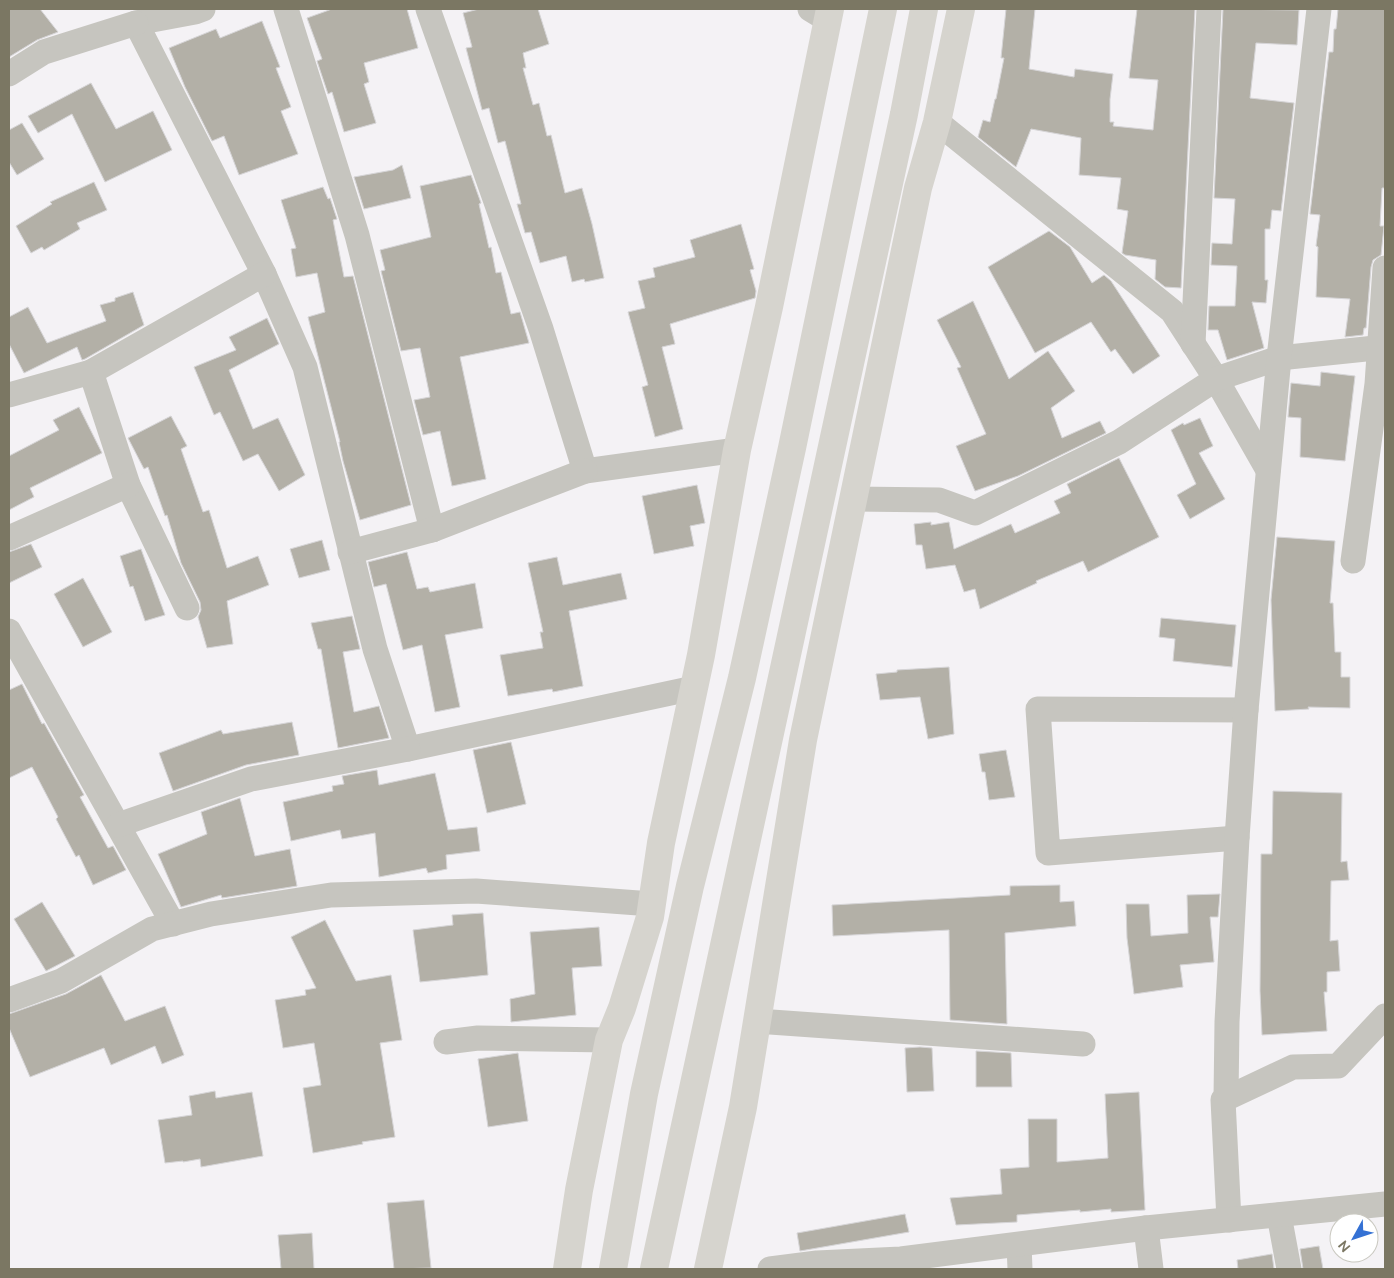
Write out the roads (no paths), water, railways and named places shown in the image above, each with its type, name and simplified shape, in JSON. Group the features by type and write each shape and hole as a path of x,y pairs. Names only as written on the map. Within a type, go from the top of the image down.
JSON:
{"main road":[{"path":"613,1269 644,1094 690,886 742,678 786,477 883,9"},
{"path":"654,1269 904,114 924,9"},
{"path":"708,1269 718,1231 744,1107 803,740 918,188 937,122 961,9"},
{"path":"567,1269 579,1190 609,1040 622,1008 650,917 661,844 694,688 737,450 769,307 823,12"}],"street":[{"path":"9,74 44,52 136,23 203,9"},
{"path":"286,9 357,236 432,530"},
{"path":"428,9 541,329 585,470"},
{"path":"1193,344 1209,9"},
{"path":"1226,1098 1227,1022 1246,710 1279,358 1319,9"},
{"path":"136,23 264,274 305,367 375,649 408,749"},
{"path":"937,122 1172,311 1216,379 1268,470"},
{"path":"1353,561 1382,347 1385,268"},
{"path":"9,396 91,372 264,274"},
{"path":"853,499 939,500 975,513 1119,442 1216,379 1279,358 1382,347"},
{"path":"91,372 128,485 186,608"},
{"path":"350,552 432,530 585,470 737,450"},
{"path":"9,538 128,485"},
{"path":"9,631 173,924"},
{"path":"118,825 252,779 408,749 694,688"},
{"path":"1237,838 1048,853 1038,709 1246,710"},
{"path":"9,1000 61,981 152,929 211,914 331,895 476,891 652,904"},
{"path":"1228,1220 1223,1100 1293,1068 1338,1066 1385,1016"},
{"path":"757,1021 1083,1044"},
{"path":"446,1042 478,1038 609,1040"},
{"path":"770,1269 818,1263 859,1265 901,1259 1019,1257 1146,1228 1385,1204"},
{"path":"1279,1215 1290,1269"},
{"path":"1146,1228 1152,1269"}]}
